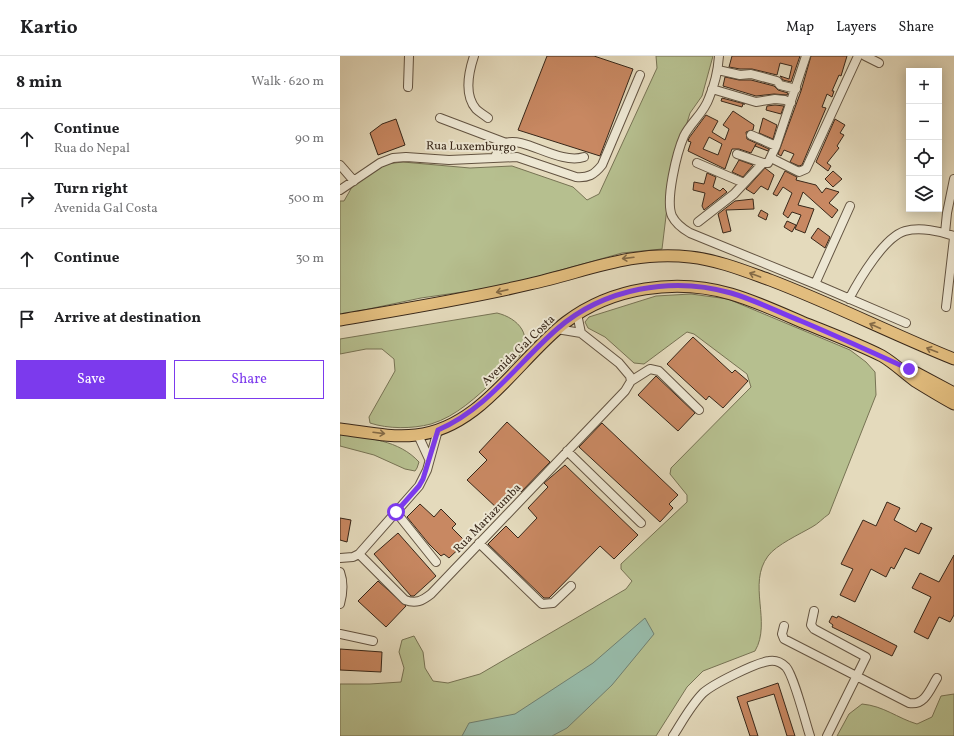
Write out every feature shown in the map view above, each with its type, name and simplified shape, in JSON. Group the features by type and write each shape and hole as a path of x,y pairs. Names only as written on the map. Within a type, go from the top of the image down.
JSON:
{"main road":[{"path":"340,320 468,298 540,282 622,259 670,255 711,260 757,275 799,291 910,342 954,358"},
{"name":"Avenida Gal Costa","path":"340,429 391,435 418,435 438,430 459,420 482,404 557,329 577,314 606,299 648,288 691,286 716,290 749,300 883,357 915,381 954,404"},
{"path":"883,357 954,393"}],"street":[{"path":"408,56 408,87"},
{"path":"474,56 470,68 470,96 476,109 488,118"},
{"path":"720,56 718,70 712,89 702,112 690,127 679,150 672,180 670,208 672,216 682,229 906,323"},
{"path":"737,154 763,163 768,163 772,158 806,56"},
{"path":"772,158 799,172 806,169 858,56"},
{"path":"865,56 879,63"},
{"path":"718,70 740,75 751,74 777,81 780,85 796,89"},
{"name":"Rua Luxemburgo","path":"340,190 380,163 393,158 419,157 449,160 517,157 576,177 585,178 591,176 602,165 640,75"},
{"path":"712,89 756,102 775,99 785,100 791,103"},
{"path":"440,118 506,143 513,142 534,147 569,159 584,157"},
{"path":"751,135 776,146"},
{"path":"495,157 506,143"},
{"path":"697,163 744,183"},
{"path":"698,222 734,194 763,163"},
{"path":"340,165 354,181"},
{"path":"945,233 947,213 954,179"},
{"path":"815,284 850,206"},
{"path":"849,299 868,266 898,234 914,230 945,233 954,237 946,307"},
{"path":"577,314 581,333"},
{"path":"557,329 581,333 620,363 627,371 631,380 650,369 659,371 699,410"},
{"name":"Rua Mariazumba","path":"359,554 405,600 417,602 431,594 625,391 631,380"},
{"path":"342,559 359,554 419,486 427,470 438,430"},
{"path":"418,435 429,459"},
{"path":"567,451 641,523"},
{"path":"396,512 436,562"},
{"path":"479,543 542,604 553,603 571,586"},
{"path":"340,572 343,582 343,594 340,604"},
{"path":"814,611 811,625 814,629 866,657 827,736"},
{"path":"784,626 782,634 784,638 913,704 924,700 937,678"},
{"path":"340,634 373,641"},
{"path":"673,736 704,692 717,683 753,667 768,661 776,661 787,668 810,736"}],"shaded area":[{"path":"656,56 713,56 702,96 690,113 671,175 662,249 622,253 504,286 421,298 340,315 340,201 344,201 352,187 386,164 403,162 470,168 512,166 573,187 587,200 599,194 657,68"},
{"path":"691,294 728,299 850,350 866,362 875,372 876,395 829,514 814,526 788,540 777,548 768,556 762,567 759,591 761,616 760,640 755,651 703,671 687,687 656,736 340,736 340,684 401,682 404,668 399,652 402,640 414,636 423,652 425,668 433,681 448,683 480,674 626,589 632,581 621,569 621,564 687,502 687,495 670,474 671,468 751,387 747,374 694,334 687,332 644,364 634,363 605,337 588,328 585,322 589,317 656,296"},
{"path":"497,313 512,319 522,329 525,342 523,350 510,366 466,405 440,421 416,427 400,428 370,423 369,417 395,371 394,359 382,349 366,349 340,354 340,339"},
{"path":"340,434 382,441 393,445 402,449 419,462 417,468 415,471 405,469 374,455 340,446"},
{"path":"645,618 654,634 612,685 567,728 552,736 462,736 469,723 515,714 593,663"},
{"path":"954,694 954,736 837,736 849,714 862,704 877,707 917,724 932,717 941,696"}],"building":[{"path":"547,56 594,56 633,69 600,156 518,130"},
{"path":"732,56 800,56 791,82 783,80 780,76 789,79 792,66 780,63 777,75 752,69 740,69 729,67"},
{"path":"811,56 847,56 841,76 839,75 832,91 834,91 832,97 827,94 822,107 826,108 802,165 799,166 790,162 794,154 784,150 781,156 778,154 801,91"},
{"path":"725,77 739,80 751,80 774,86 778,90 788,93 787,95 774,94 756,96 723,86"},
{"path":"722,98 745,104 743,104 742,107 721,101"},
{"path":"767,106 784,106 781,114 766,110"},
{"path":"733,111 754,125 753,130 746,132 747,139 769,149 768,151 755,146 756,144 751,153 739,149 732,149 725,169 688,151 691,142 688,141 689,138 706,115 718,121 712,132 725,140 729,129 723,125","holes":["709,137 722,144 718,155 703,149"]},
{"path":"763,118 777,125 773,139 759,133"},
{"path":"396,119 405,145 378,155 370,133 382,124"},
{"path":"835,119 845,125 840,133 844,135 837,146 839,148 827,163 831,166 828,171 816,162"},
{"path":"739,160 753,165 743,177 732,172"},
{"path":"765,168 774,175 768,190 761,186 754,194 746,189"},
{"path":"785,171 797,177 796,180 816,185 822,193 826,188 839,192 829,203 838,210 832,218 803,192 798,205 814,209 805,233 795,229 801,215 792,212 788,218 783,214 792,193 783,187 777,196 773,194"},
{"path":"833,171 842,179 833,187 825,179"},
{"path":"707,173 716,177 713,187 720,191 723,188 727,192 704,210 702,206 705,193 693,190 694,182 704,184"},
{"path":"753,199 754,209 726,210 731,231 723,233 718,214 735,201"},
{"path":"761,210 768,214 766,220 758,216"},
{"path":"787,221 796,225 792,232 784,227"},
{"path":"818,228 830,237 825,248 811,238"},
{"path":"693,337 732,373 735,370 748,381 723,408 709,396 706,400 667,364"},
{"path":"656,376 695,413 678,431 638,395"},
{"path":"507,422 550,462 521,492 519,490 499,510 467,480 487,460 479,452"},
{"path":"602,423 678,495 669,504 673,508 660,522 579,447"},
{"path":"565,465 638,535 614,559 600,546 549,598 544,598 488,544 506,526 518,538 537,518 528,508 548,487 544,483"},
{"path":"887,502 900,508 894,520 916,532 921,523 932,528 919,554 905,548 894,569 891,567 886,577 871,569 855,602 840,595 853,569 841,564 863,520 876,526"},
{"path":"420,504 434,517 441,509 456,524 452,528 466,542 449,558 444,554 441,556 407,517"},
{"path":"340,518 351,520 347,542 340,540"},
{"path":"398,533 436,576 414,596 411,596 374,554"},
{"path":"954,555 954,615 950,622 939,617 928,639 914,632 931,597 912,588 920,573 939,582"},
{"path":"378,581 406,606 386,627 358,601"},
{"path":"832,616 837,618 838,616 897,646 892,656 832,627 833,625 829,622"},
{"path":"340,649 382,652 381,672 340,670"},
{"path":"778,683 795,736 787,736 774,694 747,702 758,736 750,736 737,697"}],"route":[{"path":"396,512 419,486 423,479 438,430 459,420 482,404 541,344 566,321 591,306 625,293 648,288 670,286 691,286 731,293 838,337 909,369"}]}
